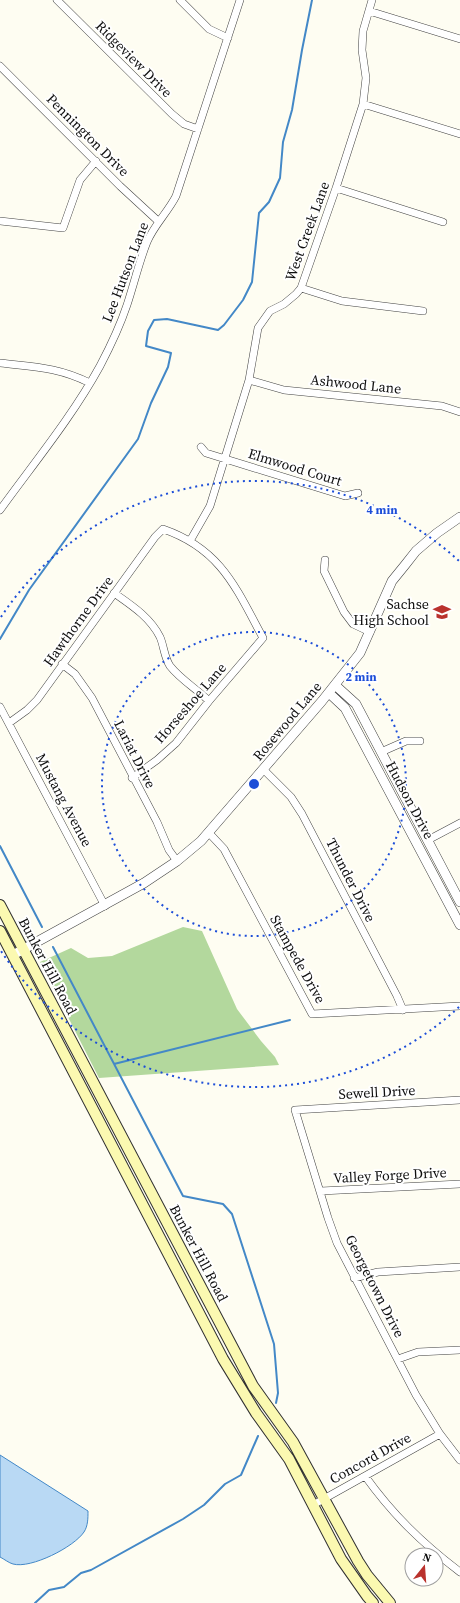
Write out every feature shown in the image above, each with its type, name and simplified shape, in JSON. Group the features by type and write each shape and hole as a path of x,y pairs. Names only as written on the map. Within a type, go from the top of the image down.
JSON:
{"main road":[{"name":"Bunker Hill Road","path":"0,905 254,1386 267,1408 293,1442 358,1561 367,1575 390,1603"},
{"name":"Bunker Hill Road","path":"0,931 223,1359 256,1413 290,1459 340,1558 373,1603"}],"street":[{"name":"Ridgeview Drive","path":"57,0 172,114 184,124 198,129"},
{"path":"180,0 209,29 228,38"},
{"name":"Lee Hutson Lane","path":"0,510 74,407 90,383 106,352 127,307 146,244 158,221 170,207 176,196 240,0"},
{"name":"West Creek Lane","path":"190,541 210,506 249,380 258,328 270,311 290,299 301,288 336,188 363,104 366,78 362,50 363,31 372,0"},
{"path":"369,11 460,39"},
{"name":"Pennington Drive","path":"0,66 96,162 158,221"},
{"path":"363,104 460,134"},
{"path":"0,221 63,228 80,180 96,162"},
{"path":"336,188 443,222"},
{"path":"301,288 342,302 423,311"},
{"path":"0,363 71,373 90,383"},
{"name":"Ashwood Lane","path":"249,380 284,390 442,406 460,412"},
{"name":"Elmwood Court","path":"201,447 206,453 345,496 358,493"},
{"name":"Rosewood Lane","path":"13,955 105,906 177,861 202,841 329,693 360,653 392,581 416,551 437,533 460,517"},
{"name":"Hawthorne Drive","path":"9,723 27,710 37,700 155,537 163,529 190,541"},
{"name":"Horseshoe Lane","path":"132,778 157,760 176,743 263,638 232,582 212,557 190,541"},
{"path":"325,560 324,571 344,612 354,624 370,632"},
{"path":"114,593 149,620 160,638 164,653 170,666 188,684 210,701"},
{"name":"Lariat Drive","path":"62,664 75,674 92,698 132,778 157,822 169,850 177,861"},
{"name":"Hudson Drive","path":"335,685 356,704 460,902"},
{"name":"Hudson Drive","path":"329,693 345,708 460,925"},
{"name":"Mustang Avenue","path":"0,707 105,906"},
{"path":"381,752 406,741 420,741"},
{"name":"Thunder Drive","path":"264,770 291,797 302,814 403,1010"},
{"path":"428,840 460,823"},
{"name":"Stampede Drive","path":"209,833 224,849 312,1014 460,1006"},
{"name":"Sewell Drive","path":"295,1110 460,1100"},
{"name":"Georgetown Drive","path":"295,1110 337,1243 416,1395 440,1434 460,1460"},
{"name":"Valley Forge Drive","path":"321,1191 460,1184"},
{"path":"354,1278 378,1272 460,1267"},
{"path":"398,1359 418,1352 460,1350"},
{"name":"Concord Drive","path":"313,1505 440,1434"},
{"path":"365,1476 383,1501 412,1532 460,1572"}],"green space":[{"path":"183,927 202,931 237,1009 275,1057 279,1065 99,1078 40,962 71,948 88,958 112,956"}],"water":[{"path":"0,1455 88,1511 86,1527 79,1538 52,1556 30,1563 21,1565 13,1564 0,1557"}],"waterway":[{"path":"0,639 29,590 138,439 151,403 168,367 171,353 146,346 148,331 154,320 167,319 218,330 224,325 243,300 252,282 259,213 269,202 280,178 283,142 292,110 312,0"},
{"path":"0,846 42,927"},
{"path":"53,947 183,1196 223,1204 232,1214 274,1344 278,1393 276,1403"},
{"path":"114,1064 290,1020"},
{"path":"35,1603 49,1590 64,1587 81,1573 91,1570 183,1519 204,1505 225,1484 241,1475 258,1436"}],"place":[{"name":"Sachse High School","path":"442,612"}]}
